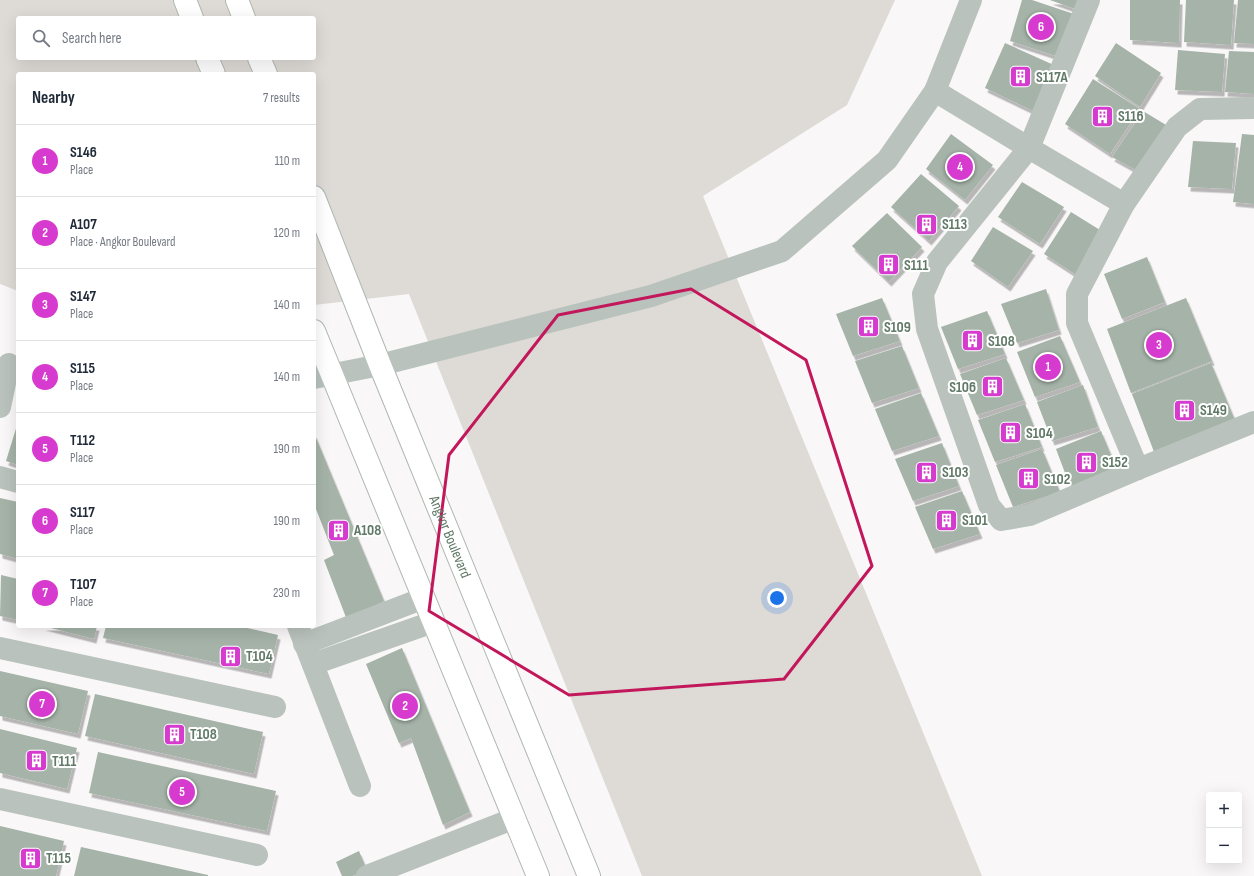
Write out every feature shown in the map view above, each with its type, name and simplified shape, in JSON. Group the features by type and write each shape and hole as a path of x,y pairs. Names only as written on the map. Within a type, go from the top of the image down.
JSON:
{"main road":[{"path":"185,0 191,16"},
{"path":"236,0 243,16"},
{"path":"208,60 213,72"},
{"path":"260,60 265,72"},
{"name":"Angkor Boulevard","path":"316,202 380,365 589,876"},
{"path":"316,340 323,376 424,598 538,876"}],"street":[{"path":"323,376 380,365 651,296 782,251 887,160 935,91 971,0"},
{"path":"1089,0 1029,148 937,262 923,294 927,329 989,505 1001,520 1030,515 1254,422"},
{"path":"935,91 1124,204"},
{"path":"1138,469 1077,322 1077,294 1124,204 1177,127 1200,109 1254,108"},
{"path":"0,407 9,364"},
{"path":"0,477 16,481"},
{"path":"360,786 301,635 424,598"},
{"path":"313,664 433,622"},
{"path":"0,648 275,707"},
{"path":"0,799 257,855"},
{"path":"367,876 515,818"}],"highlighted area":[{"path":"691,289 806,360 872,566 784,679 569,695 429,611 449,455 558,315"}],"shaded area":[{"path":"0,0 895,0 847,105 703,196 982,876 642,876 409,294 316,305 316,72 16,72 16,290 0,284"}],"building":[{"path":"1022,0 1032,0 1074,14 1059,57 1010,41"},
{"path":"1050,0 1078,0 1075,9"},
{"path":"1130,0 1180,0 1179,43 1130,40"},
{"path":"1186,0 1234,0 1231,45 1184,42"},
{"path":"1238,0 1254,0 1254,44 1234,43"},
{"name":"S117A","path":"1005,43 1056,66 1033,111 985,88"},
{"path":"1116,43 1161,73 1140,107 1095,76"},
{"path":"1178,50 1225,54 1222,92 1175,90"},
{"path":"1229,51 1254,52 1254,94 1225,92"},
{"name":"S116","path":"1093,79 1140,109 1110,154 1065,124"},
{"path":"1143,111 1171,128 1141,173 1112,157"},
{"path":"951,134 993,165 965,200 926,169"},
{"path":"1242,134 1254,135 1254,204 1233,202"},
{"path":"1193,141 1236,143 1232,189 1188,187"},
{"name":"S113","path":"921,174 959,206 929,241 891,207"},
{"path":"1022,182 1064,207 1040,244 998,217"},
{"path":"1071,212 1108,235 1081,278 1044,254"},
{"name":"S111","path":"887,213 922,247 889,282 852,246"},
{"path":"993,227 1033,251 1008,287 971,261"},
{"path":"1147,257 1165,302 1122,319 1104,274"},
{"path":"1046,289 1059,330 1017,343 1001,304"},
{"name":"S109","path":"882,298 900,341 853,356 836,314"},
{"path":"1186,298 1212,361 1131,393 1107,329"},
{"name":"S108","path":"987,311 1005,354 958,369 941,327"},
{"path":"1060,336 1080,382 1035,397 1017,352"},
{"path":"902,346 919,388 872,403 855,361"},
{"name":"S106","path":"1006,358 1024,400 977,415 960,374"},
{"name":"S149","path":"1211,363 1237,425 1156,457 1132,394"},
{"path":"1083,385 1098,427 1052,441 1037,402"},
{"path":"921,393 939,436 892,451 875,409"},
{"name":"S104","path":"1025,404 1042,447 995,462 978,420"},
{"path":"16,428 16,464 6,461"},
{"name":"S152","path":"1101,431 1119,474 1073,494 1056,449"},
{"name":"A108","path":"316,438 384,601 347,620 324,560 334,555 316,509"},
{"name":"S103","path":"942,443 959,486 913,501 895,459"},
{"name":"S102","path":"1042,449 1060,492 1013,507 996,465"},
{"name":"S101","path":"962,491 980,534 933,549 915,507"},
{"path":"0,498 16,502 16,558 0,554"},
{"path":"1,575 16,579 16,620 0,616"},
{"path":"51,628 97,628 94,639"},
{"name":"T104","path":"106,628 248,628 278,635 269,674 103,638"},
{"path":"402,648 470,812 443,825 411,738 399,743 366,664"},
{"path":"0,671 88,691 78,734 0,716"},
{"name":"T108","path":"95,694 263,732 254,774 85,736"},
{"name":"T111","path":"0,729 77,748 67,789 0,773"},
{"path":"98,752 276,791 267,831 89,793"},
{"name":"T115","path":"0,826 64,841 56,876 0,876"},
{"path":"81,847 208,875 208,876 74,876"},
{"path":"359,851 367,870 352,876 342,876 336,862"}],"place":[{"name":"S117","path":"1041,27"},
{"name":"S117A","path":"1020,77"},
{"name":"S116","path":"1102,116"},
{"name":"S115","path":"960,167"},
{"name":"S113","path":"927,224"},
{"name":"S111","path":"888,265"},
{"name":"S109","path":"868,327"},
{"name":"S108","path":"973,341"},
{"name":"S147","path":"1159,345"},
{"name":"S146","path":"1048,367"},
{"name":"S106","path":"992,387"},
{"name":"S149","path":"1184,410"},
{"name":"S104","path":"1010,433"},
{"name":"S152","path":"1087,462"},
{"name":"S103","path":"927,472"},
{"name":"S102","path":"1028,479"},
{"name":"S101","path":"947,520"},
{"name":"A108","path":"339,530"},
{"name":"T104","path":"230,656"},
{"name":"T107","path":"42,704"},
{"name":"A107","path":"405,706"},
{"name":"T108","path":"174,734"},
{"name":"T111","path":"37,761"},
{"name":"T112","path":"182,792"},
{"name":"T115","path":"30,858"}]}
